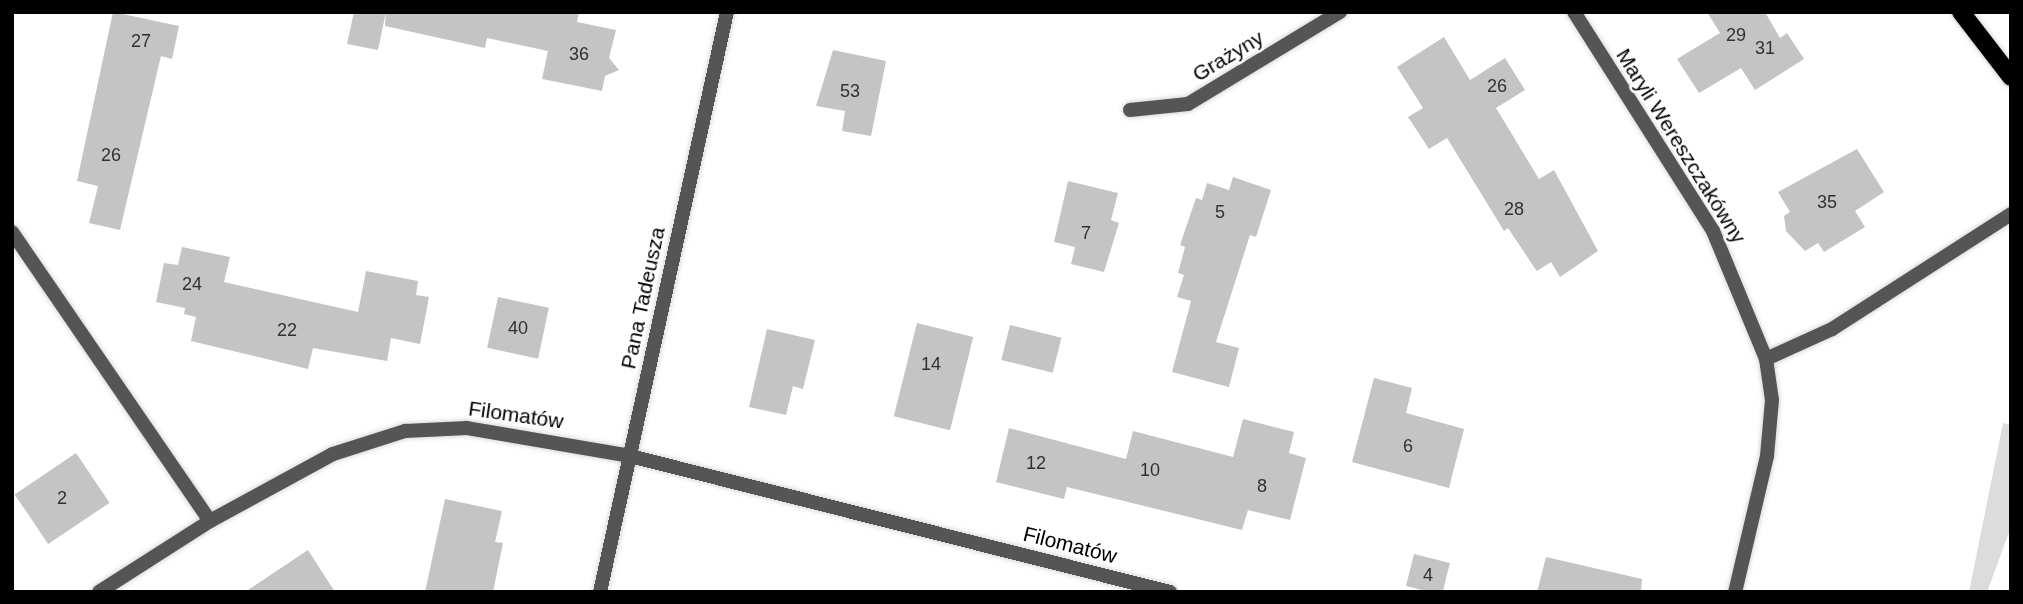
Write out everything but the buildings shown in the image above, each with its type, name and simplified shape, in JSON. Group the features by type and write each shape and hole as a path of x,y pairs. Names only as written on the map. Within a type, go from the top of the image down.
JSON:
{"main road":[{"path":"1961,12 2011,77"}],"street":[{"name":"Pana Tadeusza","path":"600,592 727,12"},
{"name":"Grażyny","path":"1130,110 1188,104 1340,12"},
{"name":"Maryli Wereszczakówny","path":"1574,12 1713,231 1766,359 1772,400 1767,456 1734,592"},
{"path":"1766,359 1832,329 2011,214"},
{"path":"12,232 210,521"},
{"name":"Filomatów","path":"99,592 210,521 332,454 405,431 467,428 526,435 630,456 1170,592"}],"shaded area":[{"path":"2003,423 2011,425 2011,527 1987,592 1969,592"}]}
